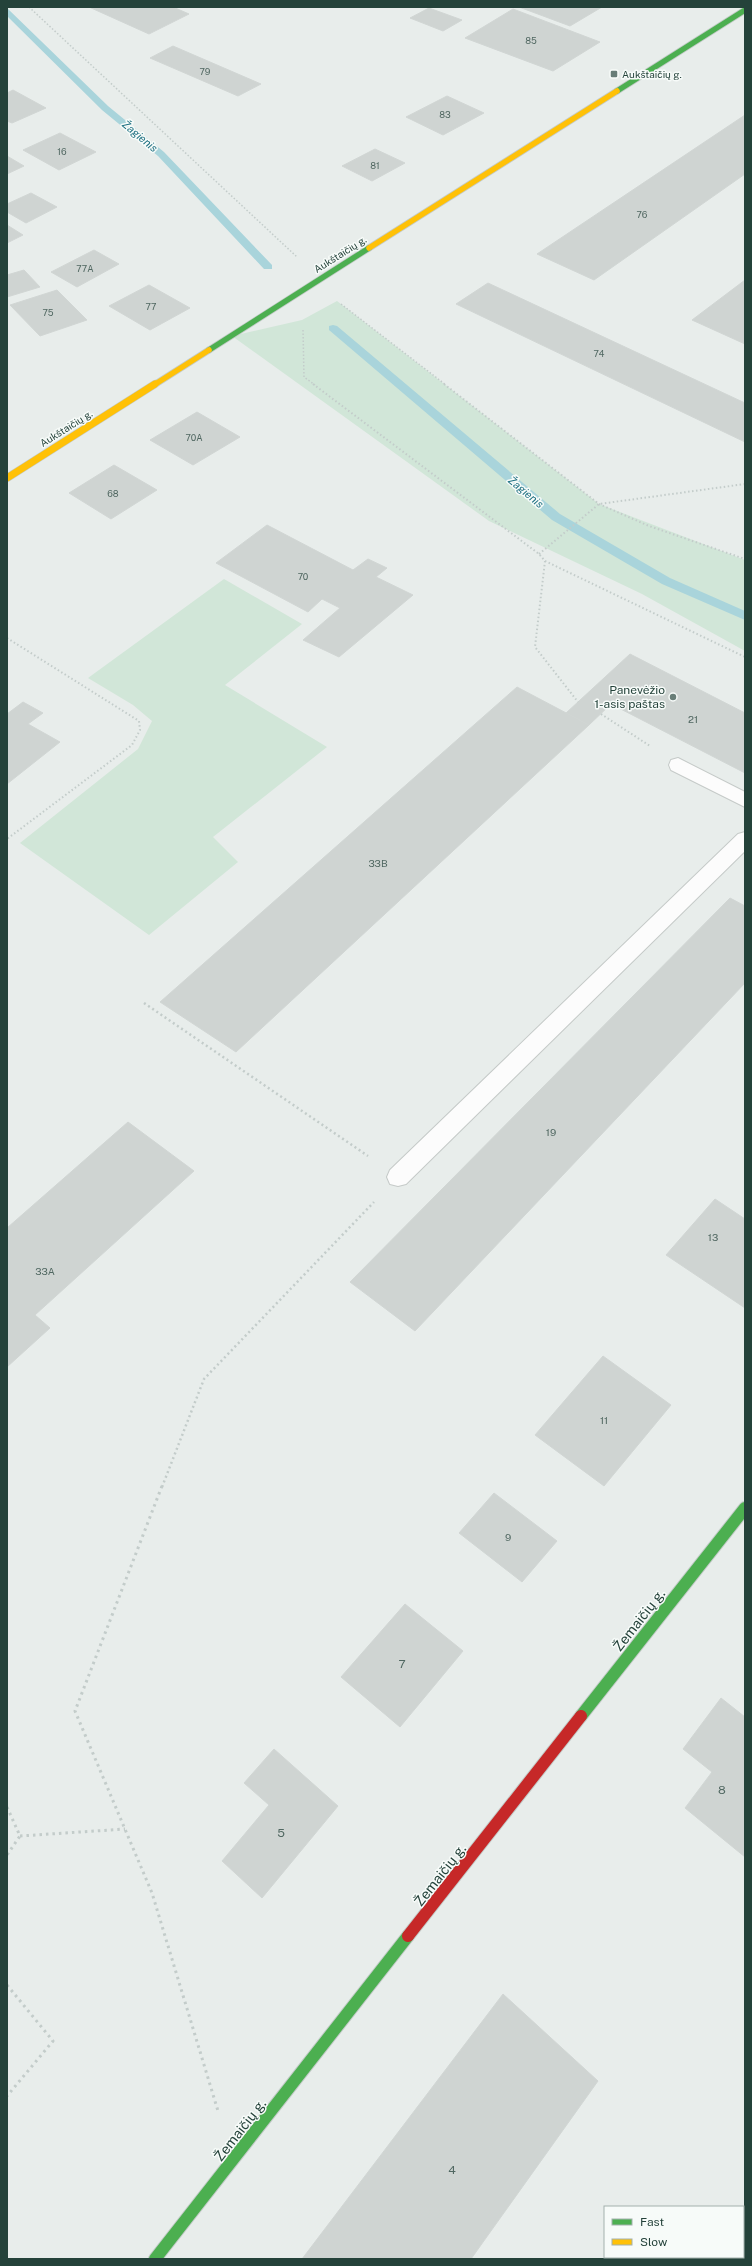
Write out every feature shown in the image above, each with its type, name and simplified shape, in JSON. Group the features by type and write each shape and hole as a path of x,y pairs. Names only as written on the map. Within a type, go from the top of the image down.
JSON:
{"main road":[{"name":"Aukštaičių g.","path":"7,478 745,10"},
{"name":"Žemaičių g.","path":"156,2259 745,1508"}],"lane":[{"path":"678,765 745,800"},
{"path":"398,1177 745,839"}],"path":[{"path":"30,7 301,261"},
{"path":"337,301 599,504 650,526 745,559"},
{"path":"303,327 304,377 539,554 545,561 745,657"},
{"path":"539,554 599,504 745,484"},
{"path":"545,561 535,647 578,702"},
{"path":"7,638 139,721 140,730 132,745 7,839"},
{"path":"601,714 678,765"},
{"path":"144,1003 398,1177 204,1379 75,1711 152,1893 233,2162"},
{"path":"7,1807 20,1836"},
{"path":"20,1836 125,1829"},
{"path":"7,1855 20,1836"},
{"path":"7,1985 53,2041 7,2096"}],"green space":[{"path":"337,301 599,504 745,560 745,651 642,594 489,521 232,336 302,320"},
{"path":"224,579 302,624 225,685 327,747 213,837 238,862 149,935 20,843 138,749 152,721 133,705 88,678"}],"building":[{"path":"89,7 173,7 189,14 149,34"},
{"path":"519,7 602,7 570,26"},
{"path":"429,8 462,20 443,31 410,18"},
{"path":"513,9 600,42 553,71 465,38"},
{"path":"173,46 261,84 238,96 150,58"},
{"path":"13,90 46,108 12,123 7,121 7,93"},
{"path":"447,96 484,113 443,135 406,117"},
{"path":"745,115 745,174 594,280 537,254"},
{"path":"60,133 96,152 59,170 23,150"},
{"path":"375,149 405,163 372,181 342,166"},
{"path":"7,156 24,166 7,174"},
{"path":"31,193 57,207 26,223 7,212 7,204"},
{"path":"7,225 23,235 7,243"},
{"path":"94,250 119,264 77,287 51,272"},
{"path":"24,270 40,287 7,297 7,275"},
{"path":"745,280 745,344 692,320"},
{"path":"488,283 745,403 745,442 456,304"},
{"path":"149,285 190,308 150,330 109,306"},
{"path":"57,290 87,320 40,336 10,305"},
{"path":"197,412 240,437 193,465 150,440"},
{"path":"114,465 157,490 111,519 69,493"},
{"path":"267,525 353,570 368,559 387,568 376,577 413,595 339,657 303,640 340,608 322,599 308,612 216,563"},
{"path":"630,654 745,713 745,773 611,704 589,725 566,713"},
{"path":"517,687 589,725 236,1052 160,1002"},
{"path":"23,702 43,713 28,724 60,742 7,784 7,714"},
{"path":"730,898 745,906 745,983 415,1331 350,1282"},
{"path":"128,1122 194,1171 35,1315 50,1328 7,1367 7,1228"},
{"path":"715,1199 745,1219 745,1308 666,1255"},
{"path":"603,1356 671,1405 604,1486 535,1435"},
{"path":"494,1493 557,1541 522,1582 459,1533"},
{"path":"405,1604 463,1651 400,1727 341,1677"},
{"path":"721,1698 745,1717 745,1857 685,1808 712,1772 683,1749"},
{"path":"274,1749 338,1806 262,1898 222,1861 269,1805 244,1783"},
{"path":"503,1994 598,2081 471,2259 302,2259"}],"waterway":[{"name":"Žagienis","path":"7,11 105,108 161,154 268,267"},
{"name":"Žagienis","path":"333,328 556,517 666,581 745,616"}],"traffic: fast":[{"path":"617,91 745,10"},
{"path":"209,350 369,248"},
{"path":"581,1716 745,1508"},
{"path":"155,2259 408,1936"}],"traffic: slow":[{"path":"369,248 617,91"},
{"path":"7,478 209,350"}],"traffic: jam":[{"path":"408,1936 581,1716"}],"place":[{"name":"Aukštaičių g.","path":"614,74"},
{"name":"Panevėžio 1-asis paštas","path":"673,697"}]}
